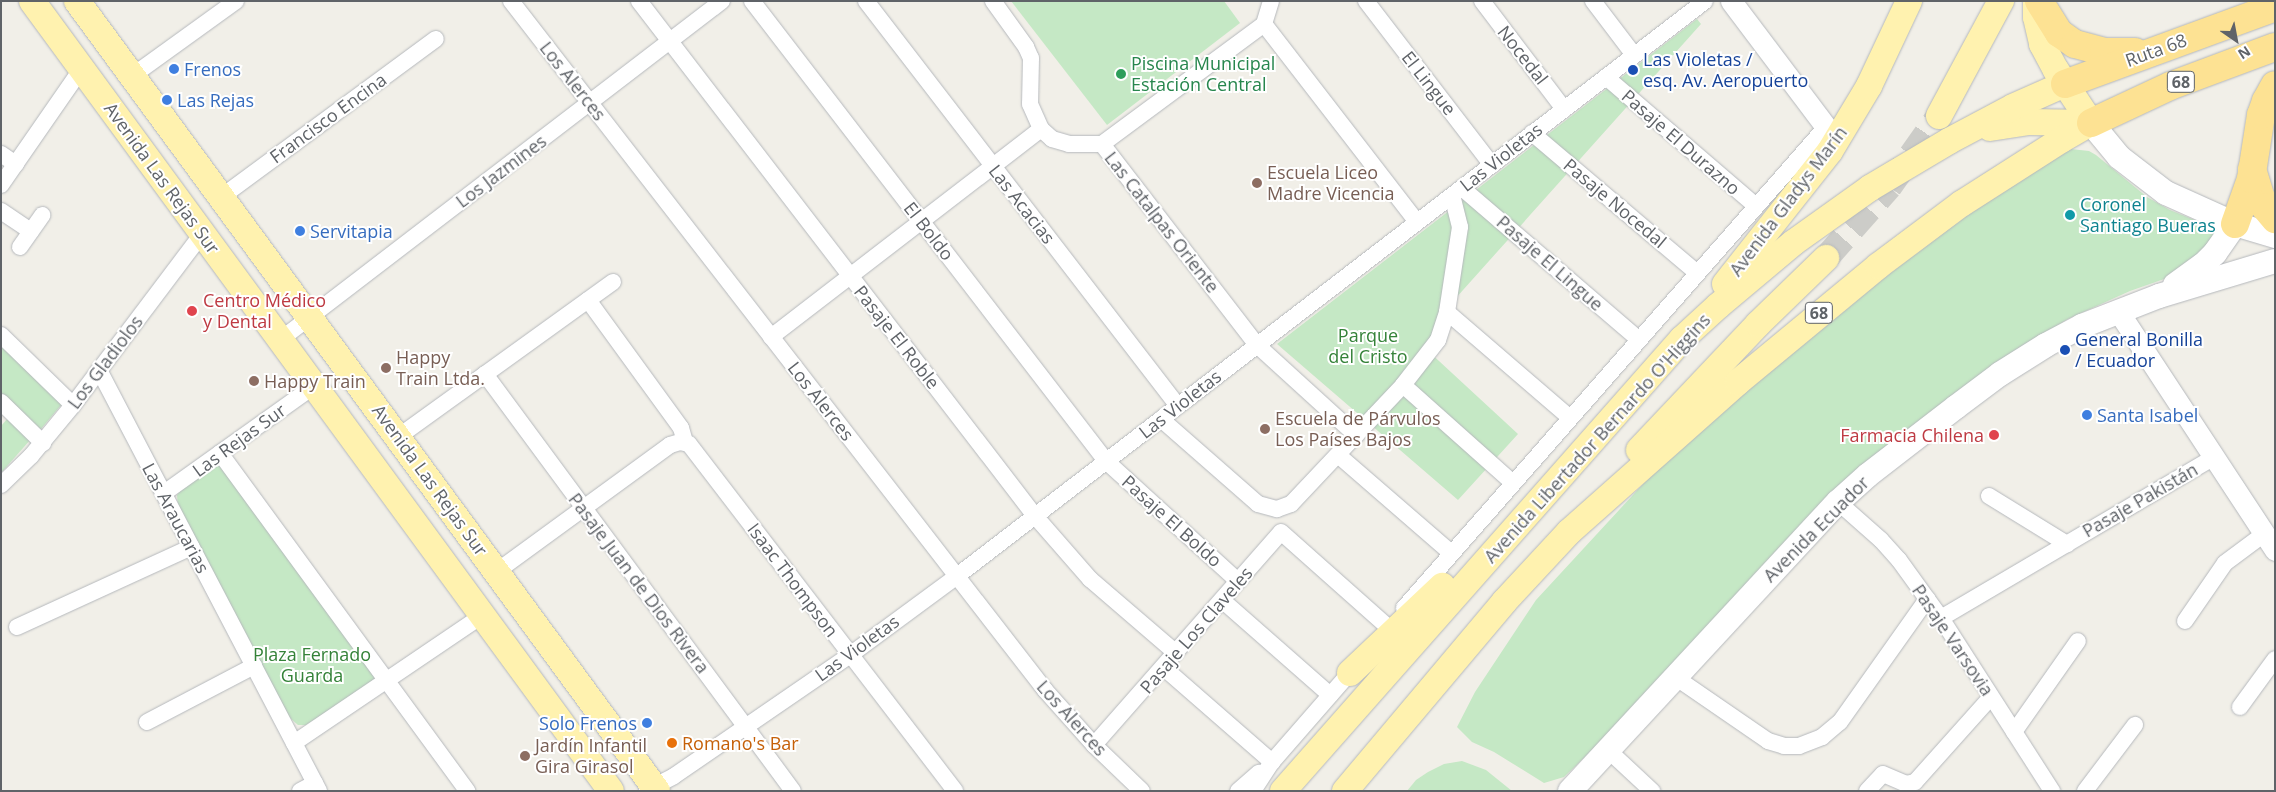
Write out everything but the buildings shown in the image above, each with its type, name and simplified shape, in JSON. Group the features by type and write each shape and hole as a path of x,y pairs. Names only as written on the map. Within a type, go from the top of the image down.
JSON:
{"highway":[{"path":"2038,1 2059,33 2075,44 2104,52 2152,51"},
{"name":"Ruta 68","path":"2065,84 2275,7"},
{"name":"68","path":"2091,124 2170,86 2275,47"},
{"path":"2263,228 2265,207 2252,168 2261,115 2275,85"}],"main road":[{"name":"Avenida Las Rejas Sur","path":"32,1 611,791"},
{"name":"Avenida Las Rejas Sur","path":"77,1 220,198 310,316 652,789"},
{"name":"Avenida Gladys Marín","path":"1682,339 1830,151 1856,110 1889,46 1909,1"},
{"path":"1939,116 2001,1"},
{"path":"2038,1 2036,17 2042,44 2091,124 2119,157 2151,183 2187,203 2263,228"},
{"path":"1826,127 1854,94 1889,46"},
{"name":"Avenida Libertador Bernardo O'Higgins","path":"1283,791 1682,339 1755,274 1801,237 1870,188 1949,141 2013,107 2065,84"},
{"path":"1949,141 2012,123 2043,121 2091,124"},
{"name":"68","path":"1569,532 1738,382 1878,266 2010,171 2091,124"},
{"name":"Avenida Ecuador","path":"2159,296 2204,265 2224,242 2263,228"},
{"path":"1345,791 1504,602 1569,532 1608,485 1702,382 1826,258"},
{"name":"Avenida Ecuador","path":"1570,791 1838,502 1868,475 2000,374 2046,345 2082,326 2118,311 2159,296 2275,261"},
{"path":"1350,673 1489,539 1553,484"}],"street":[{"path":"132,76 236,1"},
{"name":"Los Alerces","path":"511,1 1055,702 1094,745 1142,791"},
{"name":"Pasaje El Roble","path":"639,1 1035,516 1090,578 1176,653"},
{"name":"Los Jazmines","path":"280,340 722,1"},
{"name":"El Boldo","path":"752,1 1106,461"},
{"name":"Las Acacias","path":"866,1 1178,406"},
{"path":"771,337 1041,129 1030,104 1031,58 1026,47 993,1"},
{"path":"1102,144 1264,24 1270,1"},
{"name":"El Lingue","path":"1366,1 1492,165"},
{"name":"Nocedal","path":"1482,1 1564,109"},
{"path":"1593,1 1634,55"},
{"name":"Las Violetas","path":"652,789 674,776 850,655 957,576 1704,1"},
{"path":"1731,1 1826,127"},
{"path":"1264,24 1416,222"},
{"name":"Francisco Encina","path":"220,198 436,39"},
{"path":"1,185 82,68"},
{"name":"Pasaje El Durazno","path":"1606,77 1756,206"},
{"name":"Avenida Libertador Bernardo O'Higgins","path":"1253,791 1272,762 1350,673 1450,552 1826,127"},
{"name":"Las Catalpas Oriente","path":"1041,129 1052,139 1069,144 1102,144 1257,345 1356,436"},
{"name":"Pasaje Nocedal","path":"1532,134 1697,273"},
{"path":"1,154 16,164"},
{"path":"1161,419 1258,504 1277,509 1297,499 1403,385 1438,340 1447,312 1460,227 1457,192"},
{"name":"Pasaje El Lingue","path":"1457,192 1638,339"},
{"path":"1,210 31,231"},
{"path":"20,247 42,215"},
{"name":"Los Gladiolos","path":"1,485 43,442 73,405 202,234"},
{"path":"398,437 613,282"},
{"name":"Isaac Thompson","path":"588,300 681,428 685,442 695,450 953,790"},
{"path":"2118,311 2269,542 2225,562 2185,621"},
{"path":"1447,312 1569,418"},
{"path":"1,335 73,405"},
{"name":"Las Araucarias","path":"99,370 317,787 300,791"},
{"name":"Pasaje Juan de Dios Rivera","path":"485,374 793,791"},
{"path":"1403,385 1512,482"},
{"name":"Las Rejas Sur","path":"164,494 314,386"},
{"path":"1,402 43,442"},
{"path":"496,572 582,507 670,445 685,442"},
{"path":"220,453 467,791"},
{"path":"1338,455 1450,552"},
{"name":"Pasaje Pakistán","path":"1941,618 2214,457"},
{"name":"Pasaje El Boldo","path":"1106,461 1238,581"},
{"name":"Pasaje Pakistán","path":"1989,496 2067,544"},
{"name":"Pasaje Varsovia","path":"1838,502 1881,540 1941,618 2014,732 2046,789"},
{"path":"1277,509 1281,532 1388,626"},
{"name":"Pasaje Los Claveles","path":"1094,745 1281,532"},
{"path":"17,628 192,548"},
{"path":"1675,677 1768,741 1784,746 1800,746 1822,737 1840,722 1927,599"},
{"path":"1222,600 1330,695"},
{"path":"294,744 483,615"},
{"path":"2014,732 2078,641"},
{"path":"2240,707 2275,659"},
{"path":"148,722 254,666"},
{"path":"1163,667 1272,762 1238,791"},
{"path":"1867,791 1883,774 1906,784 1915,782 1991,697"},
{"path":"2084,791 2135,724"},
{"path":"1607,750 1652,791"}],"green space":[{"name":"Piscina Municipal Estación Central","path":"1011,1 1224,1 1240,23 1107,125"},
{"name":"Parque del Cristo","path":"1697,19 1701,24 1455,299 1426,349 1518,434 1458,500 1277,344"},
{"path":"2071,149 2089,151 2147,197 2170,210 2217,229 2209,246 2167,278 2130,291 2068,319 1994,365 1564,777 1544,783 1494,752 1472,742 1457,727 1475,692 1536,600 1668,457 1775,363 1972,207"},
{"path":"1,338 62,404 39,430 1,395"},
{"path":"8,418 31,439 1,473 1,426"},
{"name":"Plaza Fernado Guarda","path":"221,461 377,680 306,725 298,725 290,718 178,507 177,495 181,490"},
{"path":"1462,761 1486,770 1512,791 1407,791 1416,780 1428,772 1444,764"}],"tunnel":[{"path":"1826,258 1889,187 1939,116"}],"place":[{"name":"Frenos","path":"174,69"},
{"name":"Las Violetas / esq. Av. Aeropuerto","path":"1633,70"},
{"name":"Piscina Municipal Estación Central","path":"1121,74"},
{"name":"Las Rejas","path":"167,100"},
{"name":"Escuela Liceo Madre Vicencia","path":"1257,183"},
{"name":"Coronel Santiago Bueras","path":"2070,215"},
{"name":"Servitapia","path":"300,231"},
{"name":"Centro Médico y Dental","path":"192,311"},
{"name":"General Bonilla / Ecuador","path":"2065,350"},
{"name":"Happy Train Ltda.","path":"386,368"},
{"name":"Happy Train","path":"254,381"},
{"name":"Santa Isabel","path":"2087,415"},
{"name":"Escuela de Párvulos Los Países Bajos","path":"1265,429"},
{"name":"Farmacia Chilena","path":"1994,435"},
{"name":"Solo Frenos","path":"647,723"},
{"name":"Romano's Bar","path":"672,743"},
{"name":"Jardín Infantil Gira Girasol","path":"525,756"}]}
